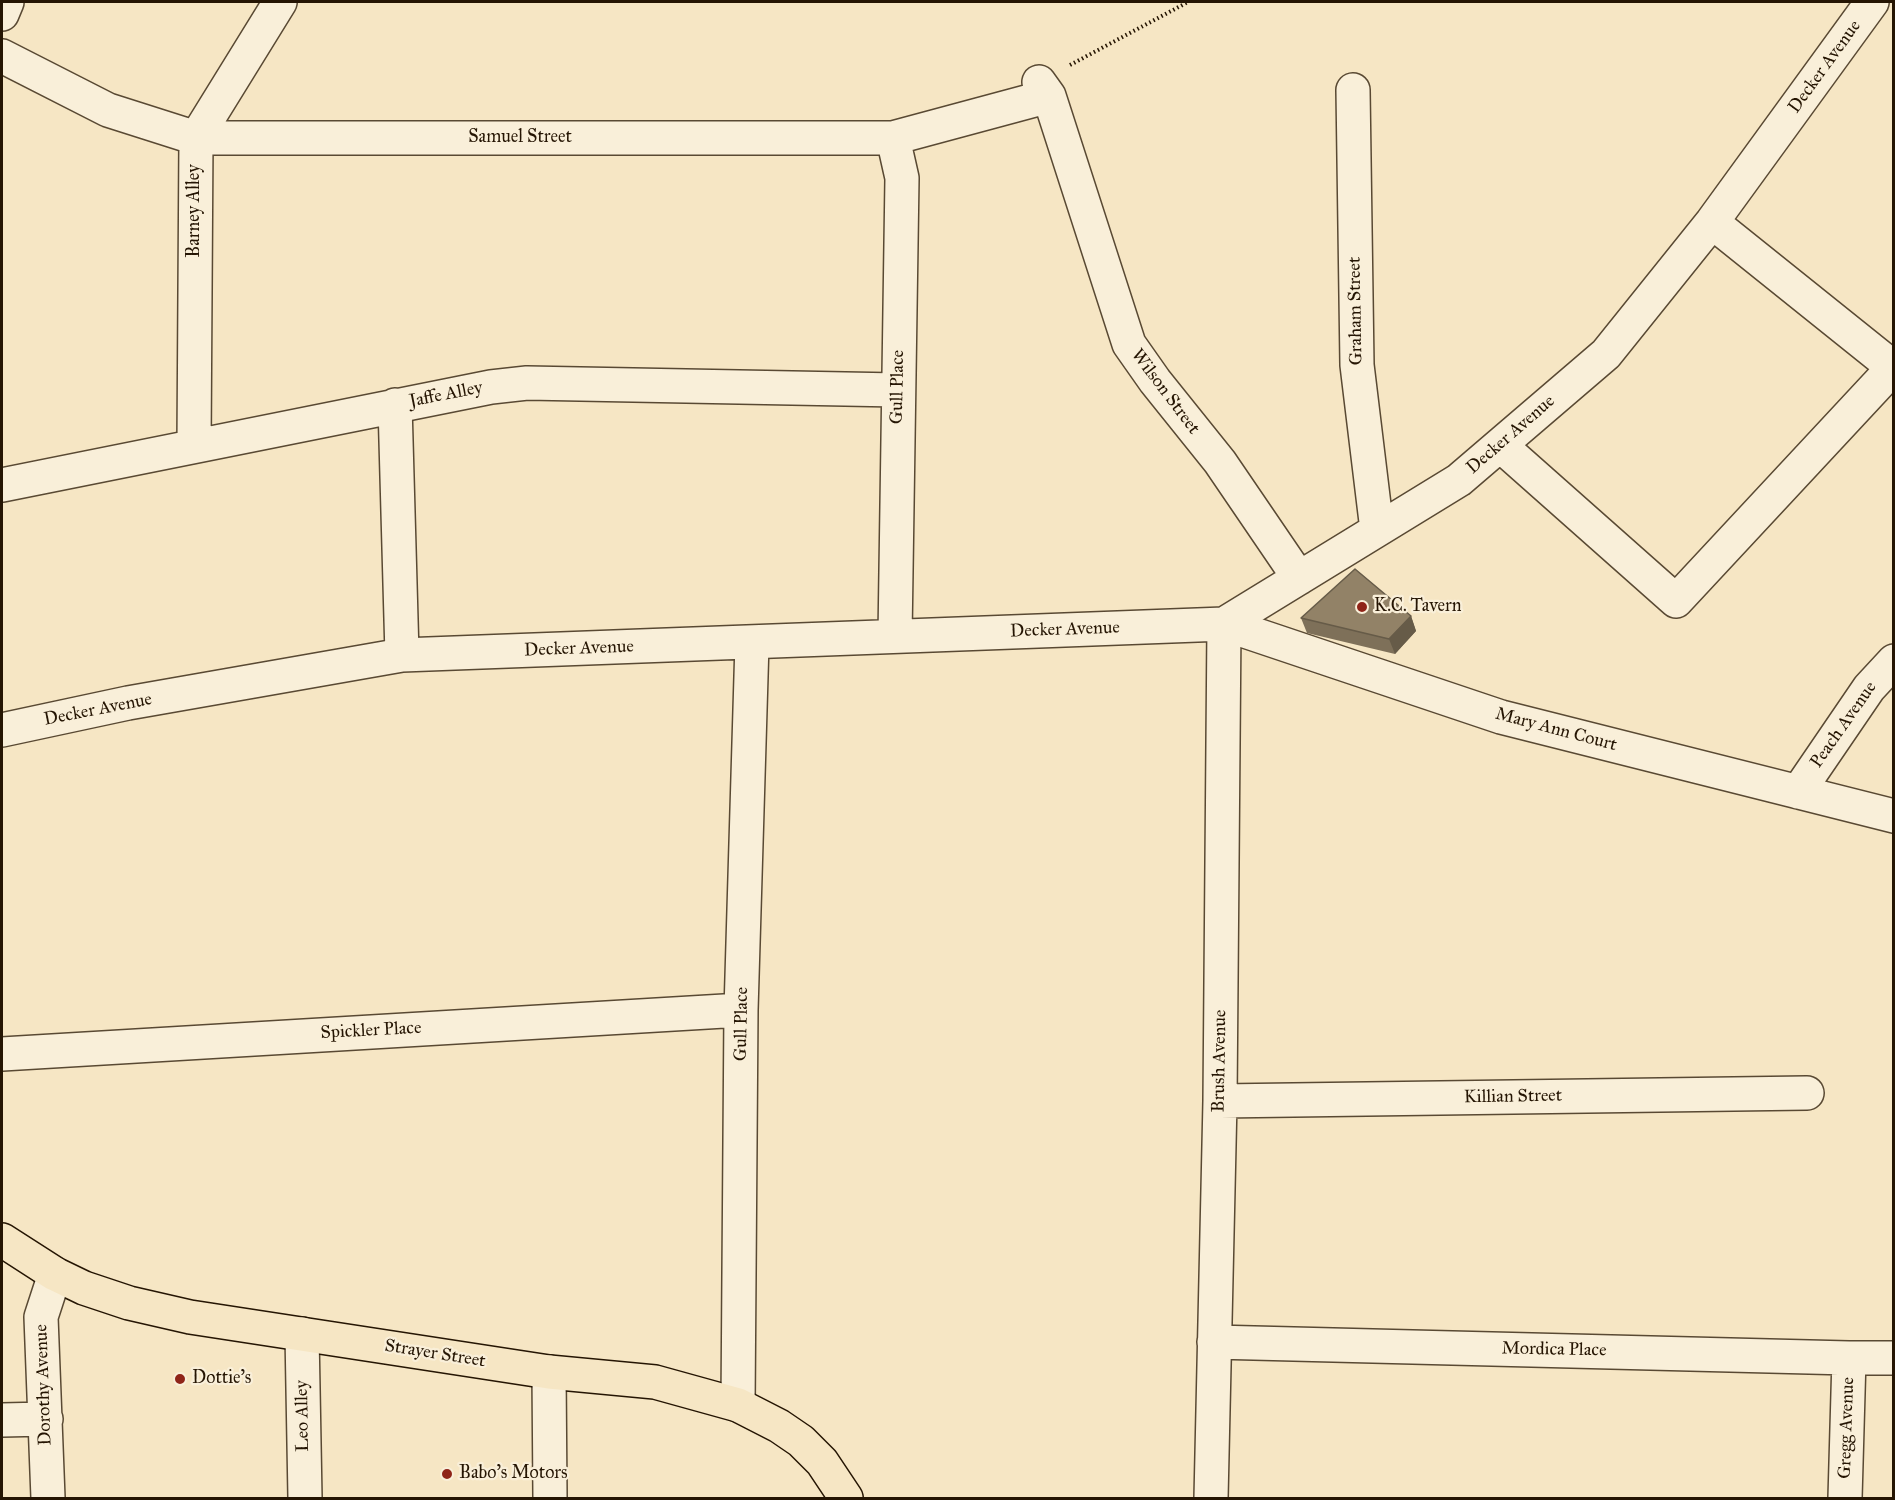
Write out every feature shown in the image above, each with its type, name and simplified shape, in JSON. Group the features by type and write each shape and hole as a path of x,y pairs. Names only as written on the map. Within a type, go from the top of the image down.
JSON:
{"highway":[{"name":"Strayer Street","path":"2,1240 55,1274 84,1288 129,1303 190,1317 549,1372 656,1382 738,1405 779,1426 801,1441 822,1462 846,1498"}],"street":[{"path":"2,14 8,2"},
{"name":"Barney Alley","path":"194,445 196,138 280,2"},
{"name":"Decker Avenue","path":"2,730 128,703 402,655 1224,624 1459,480 1606,354 1712,222 1872,2"},
{"name":"Samuel Street","path":"2,56 108,110 196,138 893,138 1044,89"},
{"name":"Wilson Street","path":"1044,89 1129,345 1220,462 1299,578"},
{"name":"Graham Street","path":"1353,90 1356,364 1377,530"},
{"name":"Gull Place","path":"893,138 902,178 896,636"},
{"path":"1500,445 1676,601 1893,368 1712,222"},
{"name":"Jaffe Alley","path":"2,485 395,405 491,387 527,383 898,390"},
{"path":"395,405 402,655"},
{"name":"Mary Ann Court","path":"1224,624 1501,717 1893,816"},
{"name":"Brush Avenue","path":"1211,1498 1220,1101 1224,624"},
{"name":"Gull Place","path":"738,1405 741,1010 752,643"},
{"name":"Peach Avenue","path":"1798,792 1869,688 1893,661"},
{"name":"Spickler Place","path":"2,1054 741,1010"},
{"name":"Killian Street","path":"1220,1101 1807,1093"},
{"name":"Dorothy Avenue","path":"48,1498 42,1317 55,1274"},
{"name":"Leo Alley","path":"302,1334 305,1498"},
{"name":"Mordica Place","path":"1214,1342 1893,1358"},
{"name":"Gregg Avenue","path":"1845,1498 1849,1358"},
{"path":"549,1372 550,1498"},
{"path":"2,1420 46,1419"}],"path":[{"path":"1044,89 1188,2"}],"building":[{"name":"K.C. Tavern","path":"1355,569 1411,616 1389,639 1301,618"}],"place":[{"name":"K.C. Tavern","path":"1362,607"},
{"name":"Dottie's","path":"180,1379"},
{"name":"Babo's Motors","path":"447,1474"}]}
